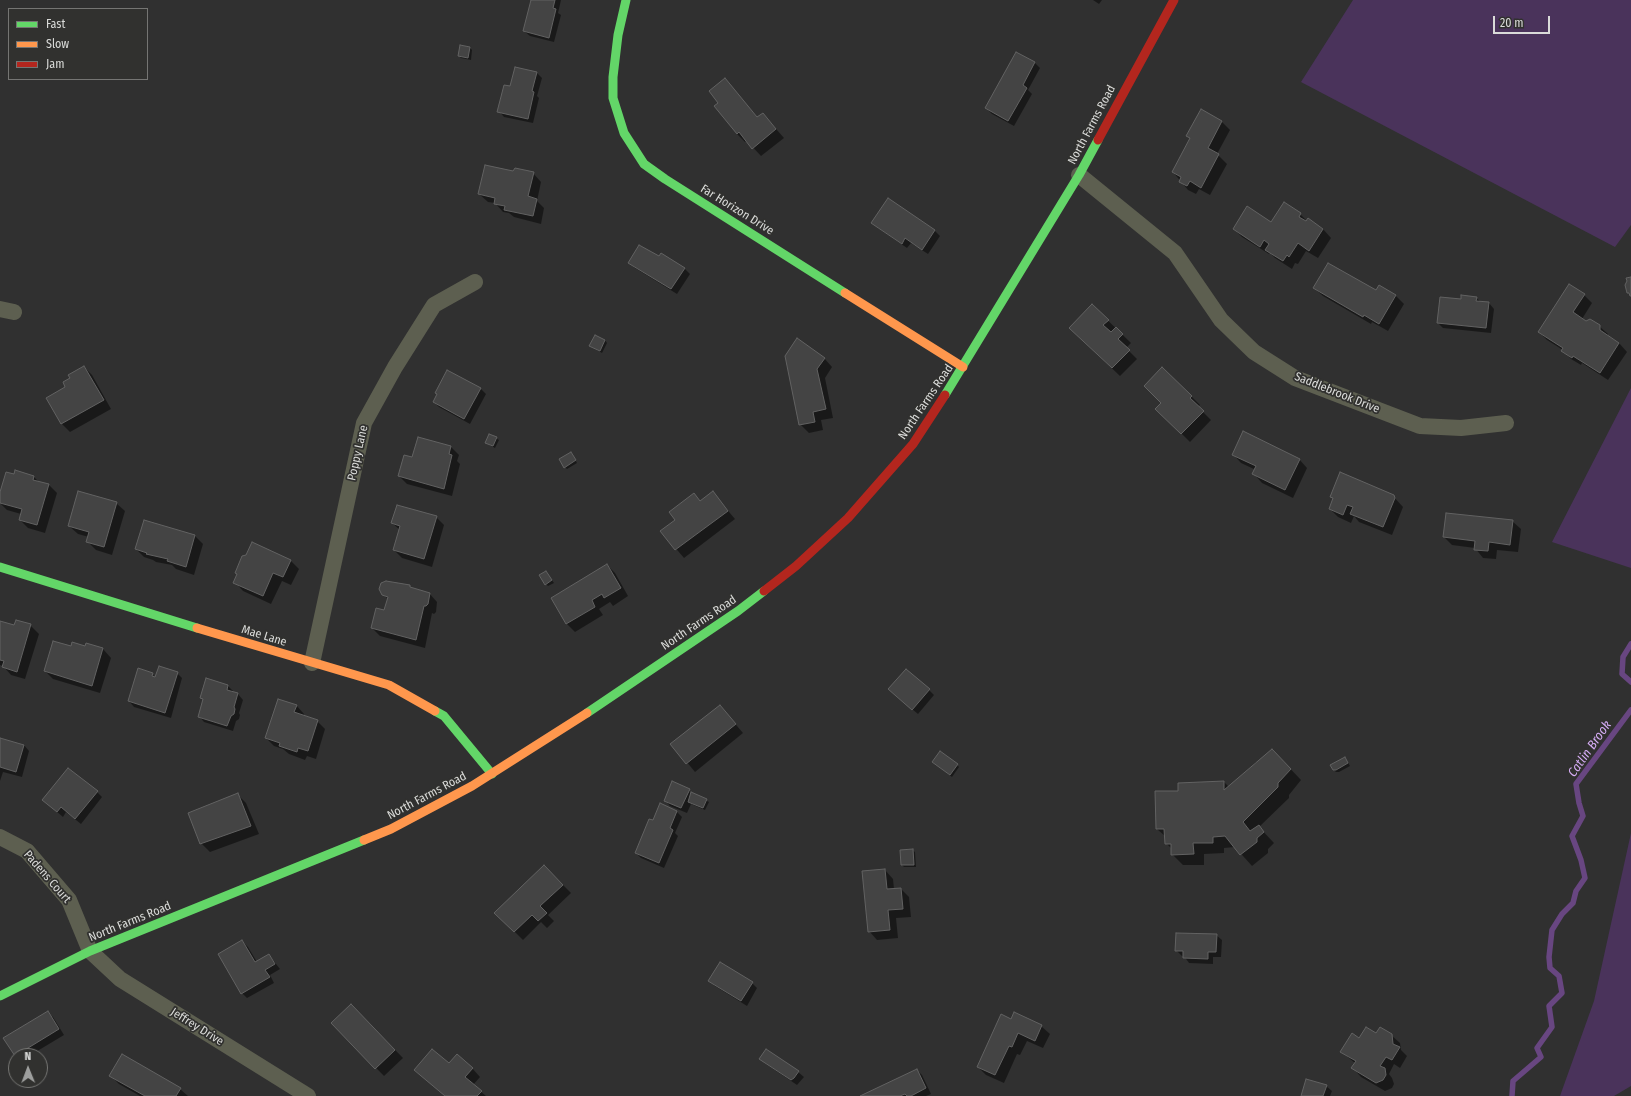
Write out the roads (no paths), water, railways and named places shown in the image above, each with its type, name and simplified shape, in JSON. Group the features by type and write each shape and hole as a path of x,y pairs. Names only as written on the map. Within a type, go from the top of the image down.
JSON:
{"main road":[{"name":"Far Horizon Drive","path":"626,0 618,35 613,77 613,98 624,133 644,164 672,184 963,367"},
{"name":"North Farms Road","path":"0,996 90,951 391,829 472,786 587,713 738,611 796,566 848,518 913,444 963,367 1079,175 1174,0"},
{"name":"Mae Lane","path":"0,567 312,663 389,685 444,716 492,774"}],"street":[{"name":"Saddlebrook Drive","path":"1079,175 1175,253 1221,320 1254,352 1295,378 1420,426 1461,428 1506,423"},
{"name":"Poppy Lane","path":"312,663 364,423 395,367 434,305 475,282"},
{"name":"Padens Court","path":"0,837 27,851 69,900 90,951"},
{"name":"Jeffrey Drive","path":"90,951 120,979 308,1096"}],"waterway":[{"name":"Catlin Brook","path":"1631,644 1623,657 1622,674 1631,682"},
{"name":"Catlin Brook","path":"1512,1096 1513,1081 1541,1057 1537,1048 1552,1027 1549,1006 1562,993 1559,976 1550,968 1549,957 1552,930 1562,914 1573,903 1576,891 1585,878 1581,860 1572,836 1583,816 1576,784 1631,710"}]}
